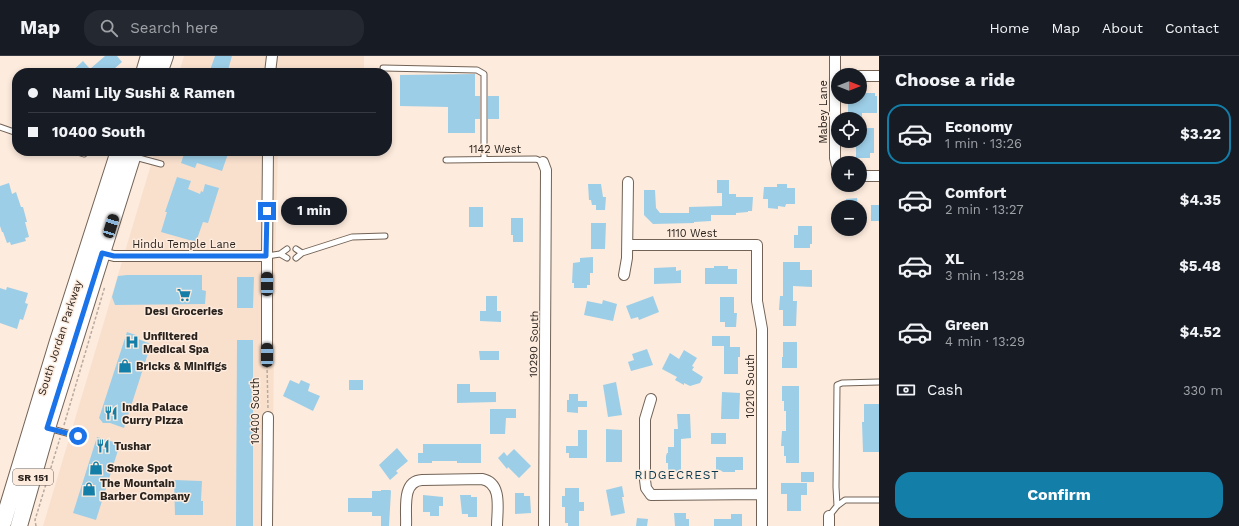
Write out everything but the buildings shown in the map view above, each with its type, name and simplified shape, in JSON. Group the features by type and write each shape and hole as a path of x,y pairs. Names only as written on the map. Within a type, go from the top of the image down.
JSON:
{"main road":[{"path":"145,68 149,56"},
{"path":"161,68 165,56"},
{"name":"South Jordan Parkway","path":"19,526 55,430 65,343 102,253 125,156"},
{"name":"South Jordan Parkway","path":"2,526 65,343 125,156"}],"street":[{"path":"271,68 272,56"},
{"name":"Mabey Lane","path":"835,56 836,68"},
{"path":"867,76 879,76"},
{"name":"Mabey Lane","path":"834,156 835,104"},
{"path":"267,355 266,256 268,156"},
{"name":"10290 South","path":"543,162 546,170 547,248 544,526"},
{"path":"867,176 879,176"},
{"path":"624,275 628,246 628,182"},
{"name":"1110 West","path":"628,246 757,246"},
{"name":"10210 South","path":"757,246 757,301 762,329 762,526"},
{"name":"Hindu Temple Lane","path":"102,253 114,256 266,256"},
{"path":"651,399 645,419 645,480 646,488 651,495 762,494"},
{"name":"10400 South","path":"266,526 268,417"},
{"path":"406,526 407,495 409,487 418,480 486,480 492,484 496,491 497,526"},
{"path":"829,516 829,526"}],"lane":[{"path":"392,68 477,70 484,74 484,159"},
{"path":"0,127 12,131"},
{"path":"138,156 161,164"},
{"name":"1142 West","path":"446,160 536,159 543,162"},
{"path":"296,258 302,253 352,237 385,236"},
{"path":"296,249 302,253"},
{"path":"266,256 280,254 287,250"},
{"path":"280,254 287,258"},
{"path":"837,506 836,385 842,383 879,382"},
{"path":"55,430 78,436"},
{"path":"829,516 837,506 846,500 879,500"}],"path":[{"path":"36,526 35,520 55,430 105,286"},
{"name":"10400 South","path":"267,355 268,417"}],"shaded area":[{"path":"184,56 364,56 364,68 180,68"},
{"path":"154,156 278,156 272,526 43,526"}],"place":[{"name":"Desi Groceries","path":"184,295"},
{"name":"Unfiltered Medical Spa","path":"132,342"},
{"name":"Bricks & Minifigs","path":"125,366"},
{"name":"India Palace Curry Pizza","path":"111,413"},
{"name":"Tushar","path":"103,446"},
{"name":"Smoke Spot","path":"96,468"},
{"name":"The Mountain Barber Company","path":"89,489"}],"district":[{"name":"RIDGECREST","path":"677,475"}],"route":[{"path":"78,436 47,428 102,253 114,256 266,256 267,211"}]}
